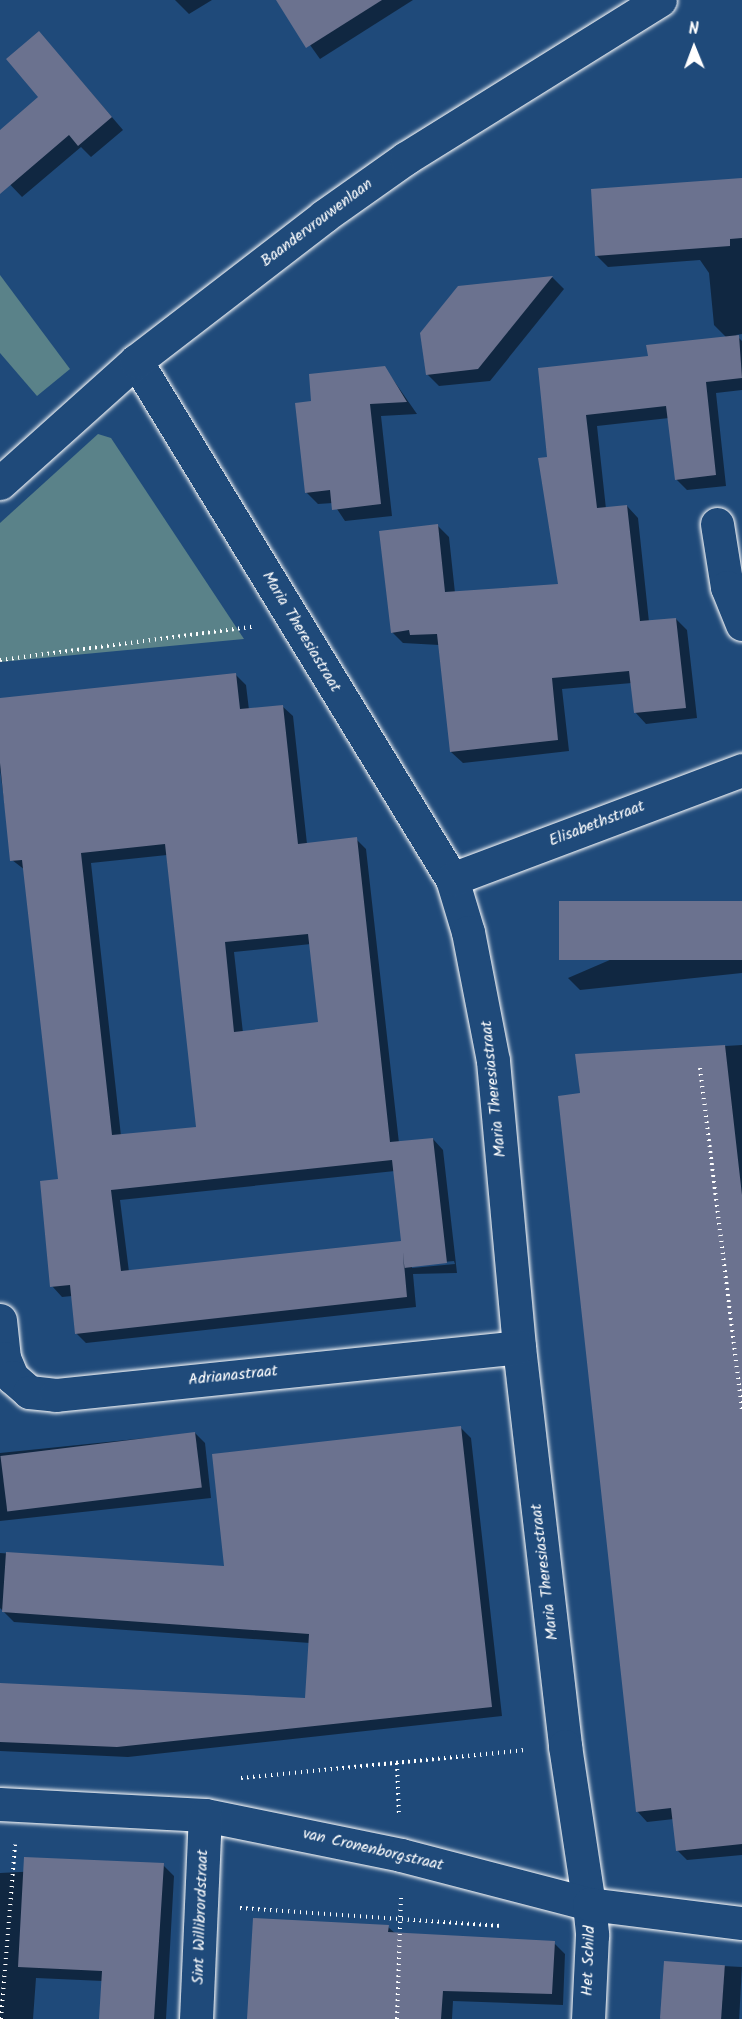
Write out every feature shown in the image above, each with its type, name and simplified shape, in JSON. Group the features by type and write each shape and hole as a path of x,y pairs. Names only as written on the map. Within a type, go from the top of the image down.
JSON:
{"street":[{"name":"Baandervrouwenlaan","path":"0,483 136,361 324,216 406,158 660,0"},
{"name":"Maria Theresiastraat","path":"136,361 452,879 482,991 493,1060 519,1347 565,1746 589,1904"},
{"path":"717,525 727,587 742,624"},
{"name":"Elisabethstraat","path":"452,879 742,770"},
{"name":"Adrianastraat","path":"0,1320 4,1358 12,1377 29,1392 56,1395 519,1347"},
{"name":"van Cronenborgstraat","path":"9,1805 205,1815 401,1855 589,1904 742,1923"},
{"name":"Sint Willibrordstraat","path":"196,2019 203,1906 205,1815"},
{"name":"Het Schild","path":"588,2019 592,1935 589,1904"}],"path":[{"path":"0,660 294,622"},
{"path":"700,1068 742,1410"},
{"path":"231,1779 565,1746"},
{"path":"397,1763 401,1855 397,2019"},
{"path":"1,2019 9,1805"},
{"path":"203,1906 401,1916 509,1927"}],"green space":[{"path":"0,275 70,369 37,396 0,353"},
{"path":"98,434 111,438 244,639 0,662 0,523"}],"building":[{"path":"276,0 382,0 306,48"},
{"path":"39,31 112,117 78,146 69,135 0,194 0,130 38,97 6,59"},
{"path":"742,178 742,238 730,239 730,246 595,256 591,189"},
{"path":"553,276 478,369 426,375 420,333 458,286"},
{"path":"739,335 742,378 706,382 716,475 675,480 666,406 586,415 597,508 627,505 640,621 676,618 686,708 634,713 629,671 552,678 558,740 450,752 437,634 410,635 409,630 391,633 379,531 438,524 445,592 558,584 538,458 547,457 538,368 648,356 646,345"},
{"path":"385,366 407,402 370,404 381,504 332,510 330,490 305,493 295,403 311,401 309,374"},
{"path":"236,673 240,709 283,705 298,844 357,837 390,1142 433,1138 447,1263 404,1268 407,1297 75,1334 70,1285 50,1287 40,1181 58,1179 22,860 10,861 0,763 0,698","holes":["165,844 196,1127 112,1135 81,853","308,934 318,1022 234,1032 225,942","392,1160 401,1241 121,1271 111,1190"]},
{"path":"559,901 742,901 742,960 559,960"},
{"path":"725,1045 742,1195 742,1844 676,1851 671,1808 636,1812 558,1096 580,1093 575,1054"},
{"path":"461,1426 492,1707 117,1747 0,1742 0,1683 305,1698 309,1634 2,1612 6,1552 224,1566 212,1454"},
{"path":"195,1432 202,1488 7,1511 0,1456"},
{"path":"24,1857 164,1863 154,2019 99,2019 102,1971 18,1967"},
{"path":"253,1918 389,1925 388,1932 555,1941 552,1994 443,1991 441,2019 247,2019"},
{"path":"664,1961 725,1965 721,2019 660,2019"}]}
